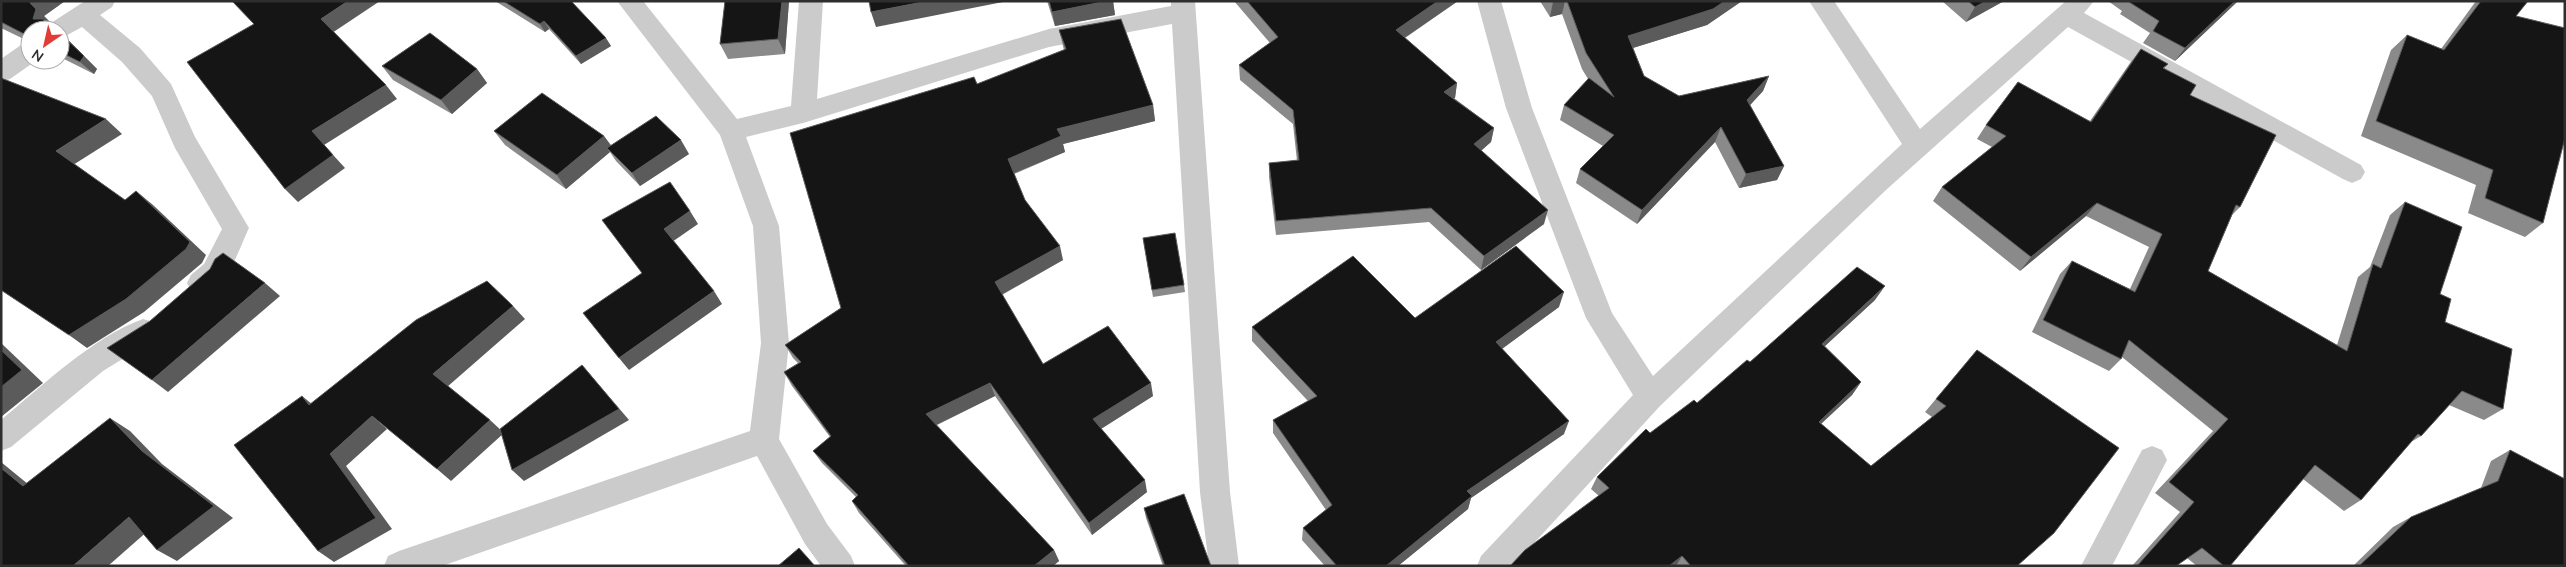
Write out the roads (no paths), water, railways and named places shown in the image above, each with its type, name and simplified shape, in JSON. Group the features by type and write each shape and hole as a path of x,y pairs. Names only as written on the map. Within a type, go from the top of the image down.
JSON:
{"street":[{"path":"629,1 731,132 766,226 775,343 764,440 816,534 840,566"},
{"path":"803,113 811,1"},
{"path":"1489,1 1519,108 1600,318 1650,397"},
{"path":"1821,1 1917,146"},
{"path":"731,132 803,113 1049,38 1184,7 1215,492 1224,566"},
{"path":"1,438 93,362 171,309 214,272 236,228 184,141 162,91 93,8 70,23"},
{"path":"1492,566 1650,397 1917,146 2074,8 2352,172"},
{"path":"1,72 20,59"},
{"path":"399,566 764,440"},
{"path":"2096,566 2152,460"}]}
